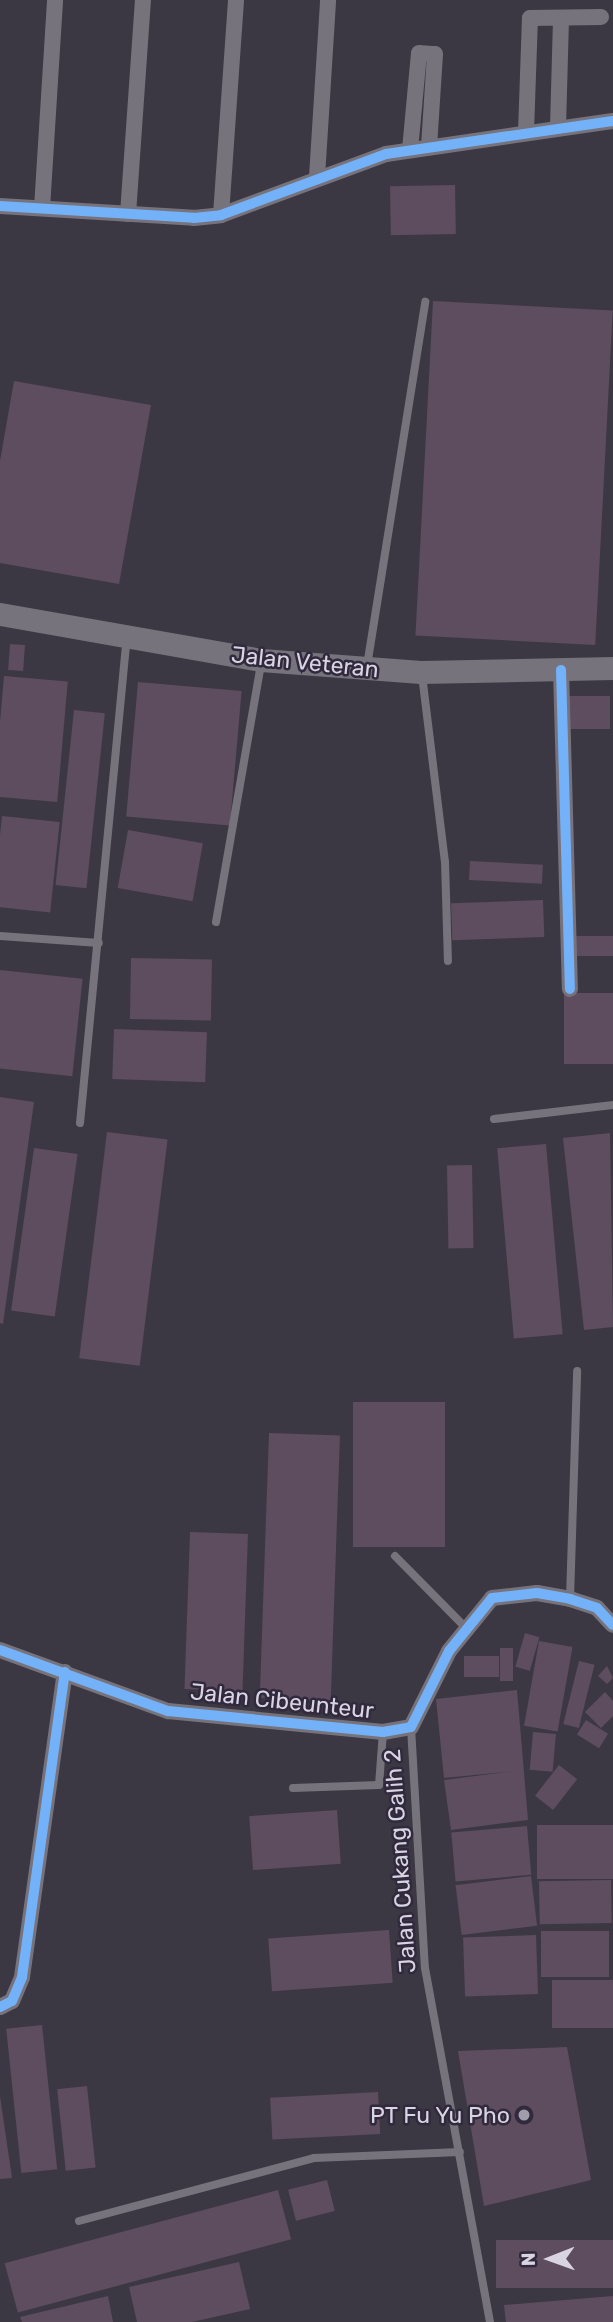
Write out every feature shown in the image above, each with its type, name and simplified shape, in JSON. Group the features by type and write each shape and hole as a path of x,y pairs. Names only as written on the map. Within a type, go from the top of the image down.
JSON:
{"main road":[{"name":"Jalan Veteran","path":"0,614 128,634 261,660 422,672 613,668"}],"street":[{"path":"42,208 55,0"},
{"path":"128,214 143,0"},
{"path":"220,215 236,0"},
{"path":"317,177 328,0"},
{"path":"526,132 530,18 601,17"},
{"path":"558,127 561,18"},
{"path":"410,150 419,53 435,54 429,147"},
{"path":"0,206 128,214 220,215 317,177 410,150 613,121"},
{"path":"561,670 570,989"},
{"path":"411,1727 466,1628 483,1606 506,1593 570,1599 597,1608 613,1625"},
{"name":"Jalan Cibeunteur","path":"0,1650 168,1711 383,1732 411,1727"},
{"path":"0,2007 12,2001 22,1977 65,1672"}],"lane":[{"path":"366,669 425,302"},
{"path":"80,1123 128,634"},
{"path":"216,922 261,660"},
{"path":"422,672 445,862 448,961"},
{"path":"0,936 99,943"},
{"path":"494,1119 613,1105"},
{"path":"570,1599 577,1371"},
{"path":"395,1556 466,1628"},
{"name":"Jalan Cukang Galih 2","path":"411,1727 421,1934 490,2322"},
{"path":"293,1788 379,1785 383,1732"},
{"path":"79,2221 314,2158 460,2152"}],"building":[{"path":"455,185 456,234 391,235 390,186"},
{"path":"433,301 613,310 595,645 415,636"},
{"path":"14,381 151,405 119,584 0,563 0,461"},
{"path":"10,644 25,645 23,671 8,670"},
{"path":"4,676 68,682 57,802 0,797 0,722"},
{"path":"138,682 242,691 230,826 126,816"},
{"path":"568,696 610,696 610,729 568,729"},
{"path":"74,710 105,713 86,888 56,885"},
{"path":"2,816 60,822 50,913 0,907"},
{"path":"128,830 203,843 193,901 118,888"},
{"path":"470,861 543,865 542,884 469,880"},
{"path":"543,900 544,937 452,940 451,903"},
{"path":"572,936 613,936 613,956 572,956"},
{"path":"131,958 212,959 211,1020 130,1019"},
{"path":"0,970 83,979 72,1076 0,1069"},
{"path":"564,993 613,993 613,1064 564,1064"},
{"path":"114,1029 207,1032 205,1082 112,1079"},
{"path":"0,1097 34,1102 3,1324 0,1323"},
{"path":"107,1132 168,1139 140,1366 79,1358"},
{"path":"610,1133 613,1327 584,1330 563,1138"},
{"path":"546,1144 563,1334 514,1339 497,1148"},
{"path":"34,1148 78,1154 55,1317 11,1310"},
{"path":"447,1165 472,1165 473,1248 448,1248"},
{"path":"353,1402 445,1402 445,1547 353,1547"},
{"path":"269,1433 340,1435 331,1700 260,1698"},
{"path":"190,1532 248,1534 242,1691 185,1689"},
{"path":"525,1633 539,1637 530,1671 515,1667"},
{"path":"539,1641 572,1647 558,1732 524,1726"},
{"path":"500,1648 513,1648 513,1681 500,1681"},
{"path":"464,1656 499,1656 499,1677 464,1677"},
{"path":"579,1661 595,1665 579,1728 563,1724"},
{"path":"607,1666 613,1678 607,1684 598,1676"},
{"path":"517,1690 528,1820 451,1830 444,1780 514,1771 444,1778 436,1699"},
{"path":"605,1692 613,1701 613,1716 601,1728 585,1712"},
{"path":"586,1720 608,1734 599,1748 577,1734"},
{"path":"533,1732 556,1734 553,1772 530,1770"},
{"path":"559,1765 577,1779 553,1810 535,1796"},
{"path":"337,1810 341,1864 253,1870 249,1816"},
{"path":"537,1825 613,1825 613,1879 537,1879"},
{"path":"527,1826 531,1875 456,1881 451,1833"},
{"path":"531,1876 537,1926 462,1935 456,1885"},
{"path":"611,1880 612,1923 540,1924 539,1881"},
{"path":"389,1930 393,1983 272,1991 268,1938"},
{"path":"541,1931 609,1931 609,1977 541,1977"},
{"path":"536,1935 538,1994 465,1997 463,1938"},
{"path":"552,1980 613,1980 613,2028 552,2028"},
{"path":"42,2025 57,2169 21,2173 6,2029"},
{"name":"PT Fu Yu Pho","path":"567,2047 591,2180 484,2206 458,2051"},
{"path":"87,2086 96,2168 66,2171 57,2089"},
{"path":"378,2092 380,2134 272,2140 270,2098"},
{"path":"0,2096 12,2178 0,2179"},
{"path":"327,2180 335,2211 296,2221 288,2190"},
{"path":"278,2190 291,2239 18,2313 5,2263"},
{"path":"496,2240 613,2240 613,2288 496,2288"},
{"path":"239,2262 250,2309 192,2322 137,2322 129,2287"},
{"path":"108,2296 113,2322 22,2322 20,2317"},
{"path":"613,2296 613,2322 506,2322 504,2305"}],"cycle path":[{"path":"0,206 194,218 221,215 386,154 613,121"},
{"path":"561,670 570,989"},
{"path":"0,1650 168,1711 383,1732 411,1727 449,1651 492,1598 537,1593 570,1599 597,1608 613,1625"},
{"path":"0,2007 12,2001 22,1977 65,1672"}],"place":[{"name":"PT Fu Yu Pho","path":"524,2115"}]}
